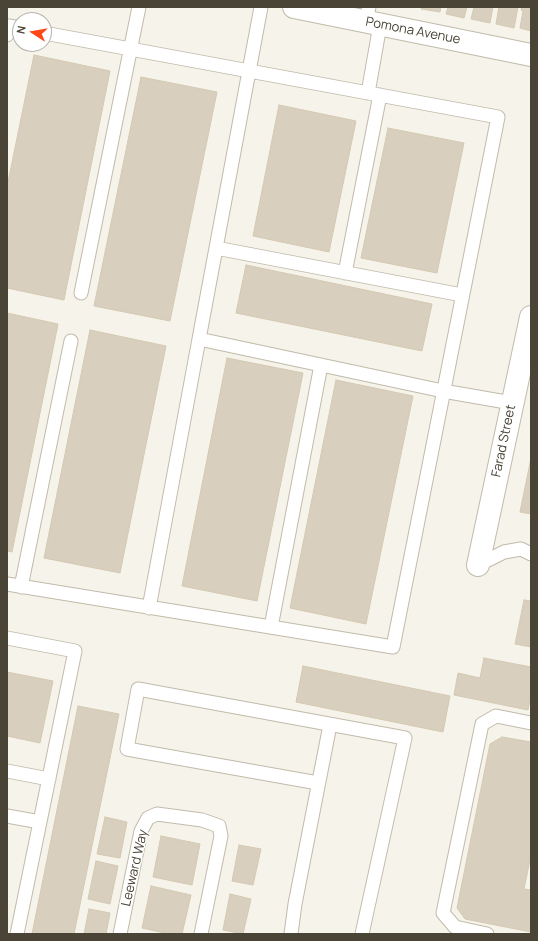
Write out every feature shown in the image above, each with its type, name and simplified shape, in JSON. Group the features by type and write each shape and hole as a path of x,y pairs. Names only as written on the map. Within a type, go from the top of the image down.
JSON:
{"street":[{"name":"Pomona Avenue","path":"294,7 372,18 531,55"},
{"name":"Farad Street","path":"478,565 531,317"}],"lane":[{"path":"81,293 139,7"},
{"path":"149,608 261,7"},
{"path":"345,272 374,94 372,18"},
{"path":"7,34 9,26 12,27"},
{"path":"7,584 393,647 498,117 52,34"},
{"path":"216,248 462,295"},
{"path":"199,339 443,391 512,403"},
{"path":"21,587 71,341"},
{"path":"271,628 321,365"},
{"path":"478,565 504,552 521,550 531,554"},
{"path":"7,638 75,651 40,822 14,933"},
{"path":"318,783 127,749 138,689 405,738 362,934"},
{"path":"487,934 455,927 443,913 482,724 496,716 531,723"},
{"path":"291,934 295,904 330,725"},
{"path":"7,771 49,779"},
{"name":"Leeward Way","path":"120,934 141,831 148,818 157,814 202,820 219,826 221,836 201,934"},
{"path":"7,816 40,822"}],"building":[{"path":"422,7 441,7 440,12 421,9"},
{"path":"448,7 467,7 464,18 446,14"},
{"path":"474,7 493,7 490,23 471,19"},
{"path":"499,7 518,7 514,28 496,24"},
{"path":"522,7 531,7 531,31 520,28 523,11 521,10"},
{"path":"34,55 110,71 64,300 7,288 7,187"},
{"path":"141,77 217,92 170,321 94,306"},
{"path":"279,105 356,121 329,252 253,236"},
{"path":"388,128 464,143 437,273 361,258"},
{"path":"246,265 432,304 422,351 236,313"},
{"path":"7,313 58,324 12,552 7,551"},
{"path":"90,330 166,346 120,573 44,558"},
{"path":"227,358 303,373 257,601 182,586"},
{"path":"336,380 413,396 366,624 290,608"},
{"path":"531,458 531,514 520,512"},
{"path":"524,600 531,601 531,647 515,644"},
{"path":"484,658 531,667 531,695 528,710 454,695 458,673 480,678"},
{"path":"303,666 450,696 443,732 296,702"},
{"path":"7,672 53,681 40,743 7,736"},
{"path":"78,706 119,714 74,934 32,934"},
{"path":"502,737 531,742 531,855 524,889 531,890 531,932 465,919 457,908 490,744"},
{"path":"105,817 127,822 120,858 97,854"},
{"path":"161,836 200,844 192,885 153,877"},
{"path":"239,845 261,849 253,885 232,881"},
{"path":"96,861 118,866 110,904 88,899"},
{"path":"151,886 191,895 182,934 169,934 142,928"},
{"path":"230,894 251,899 243,934 223,930"},
{"path":"89,909 110,913 106,934 84,934"}]}
